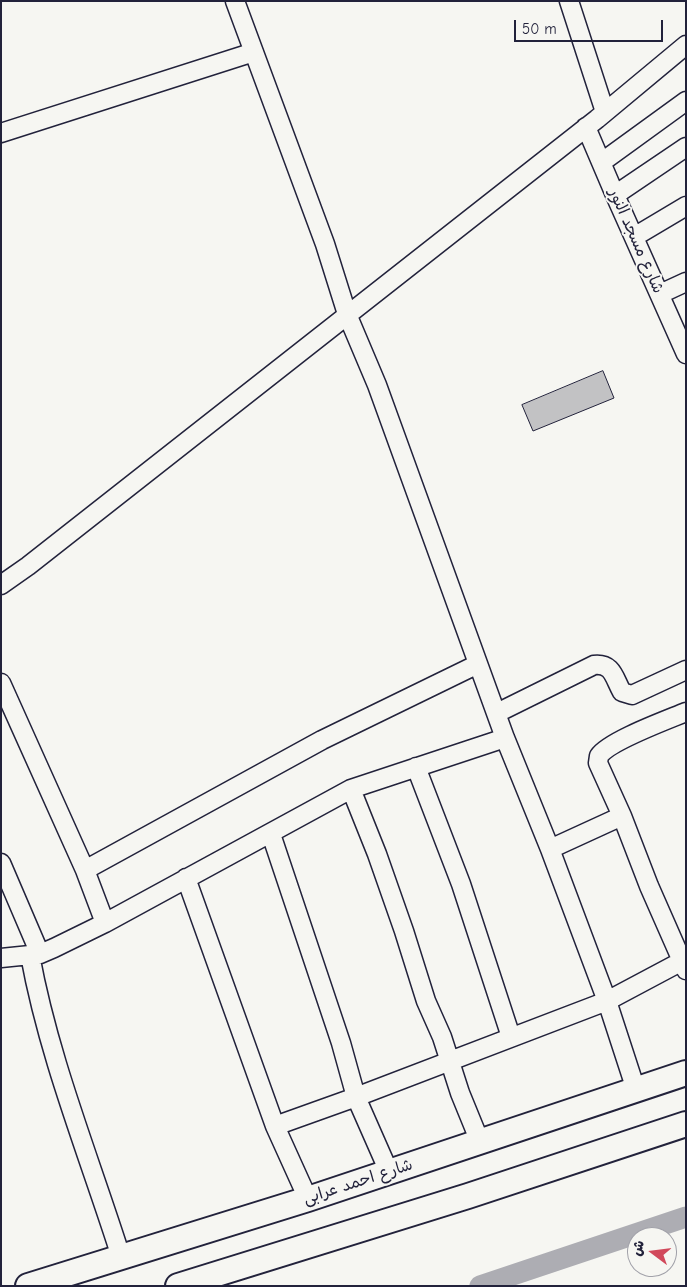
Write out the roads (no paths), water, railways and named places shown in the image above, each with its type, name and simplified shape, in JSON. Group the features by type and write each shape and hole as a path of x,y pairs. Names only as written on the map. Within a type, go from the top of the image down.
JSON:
{"main road":[{"name":"شارع احمد عرابى","path":"28,1286 308,1199 686,1073"},
{"path":"178,1286 468,1196 686,1124"}],"street":[{"path":"235,1 326,244 347,314 377,385 505,738 607,1000 636,1090"},
{"path":"569,1 605,112"},
{"path":"1,585 28,566 586,127 686,45"},
{"path":"1,133 254,52"},
{"path":"602,162 686,101"},
{"name":"شارع مسجد النور","path":"586,127 614,195 685,352"},
{"path":"614,195 686,147"},
{"path":"634,237 686,206"},
{"path":"660,294 686,282"},
{"path":"85,870 322,740 478,664"},
{"path":"497,713 594,666 604,665 609,668 622,692 632,695 686,670"},
{"path":"1,683 85,870 105,923"},
{"path":"275,1126 356,1097 607,1000 685,963 598,763 599,756 606,748 637,732 686,712"},
{"path":"1,958 35,954 105,923 351,789 505,738"},
{"path":"416,767 461,884 511,1037"},
{"path":"351,789 404,931 426,1001 442,1037 460,1093 480,1142"},
{"path":"550,850 622,816"},
{"path":"271,834 341,1042 356,1097 389,1172"},
{"path":"1,863 35,954 36,990 50,1046 121,1257"},
{"path":"186,878 275,1126 308,1199"}],"waterway":[{"path":"480,1286 686,1217"}]}
